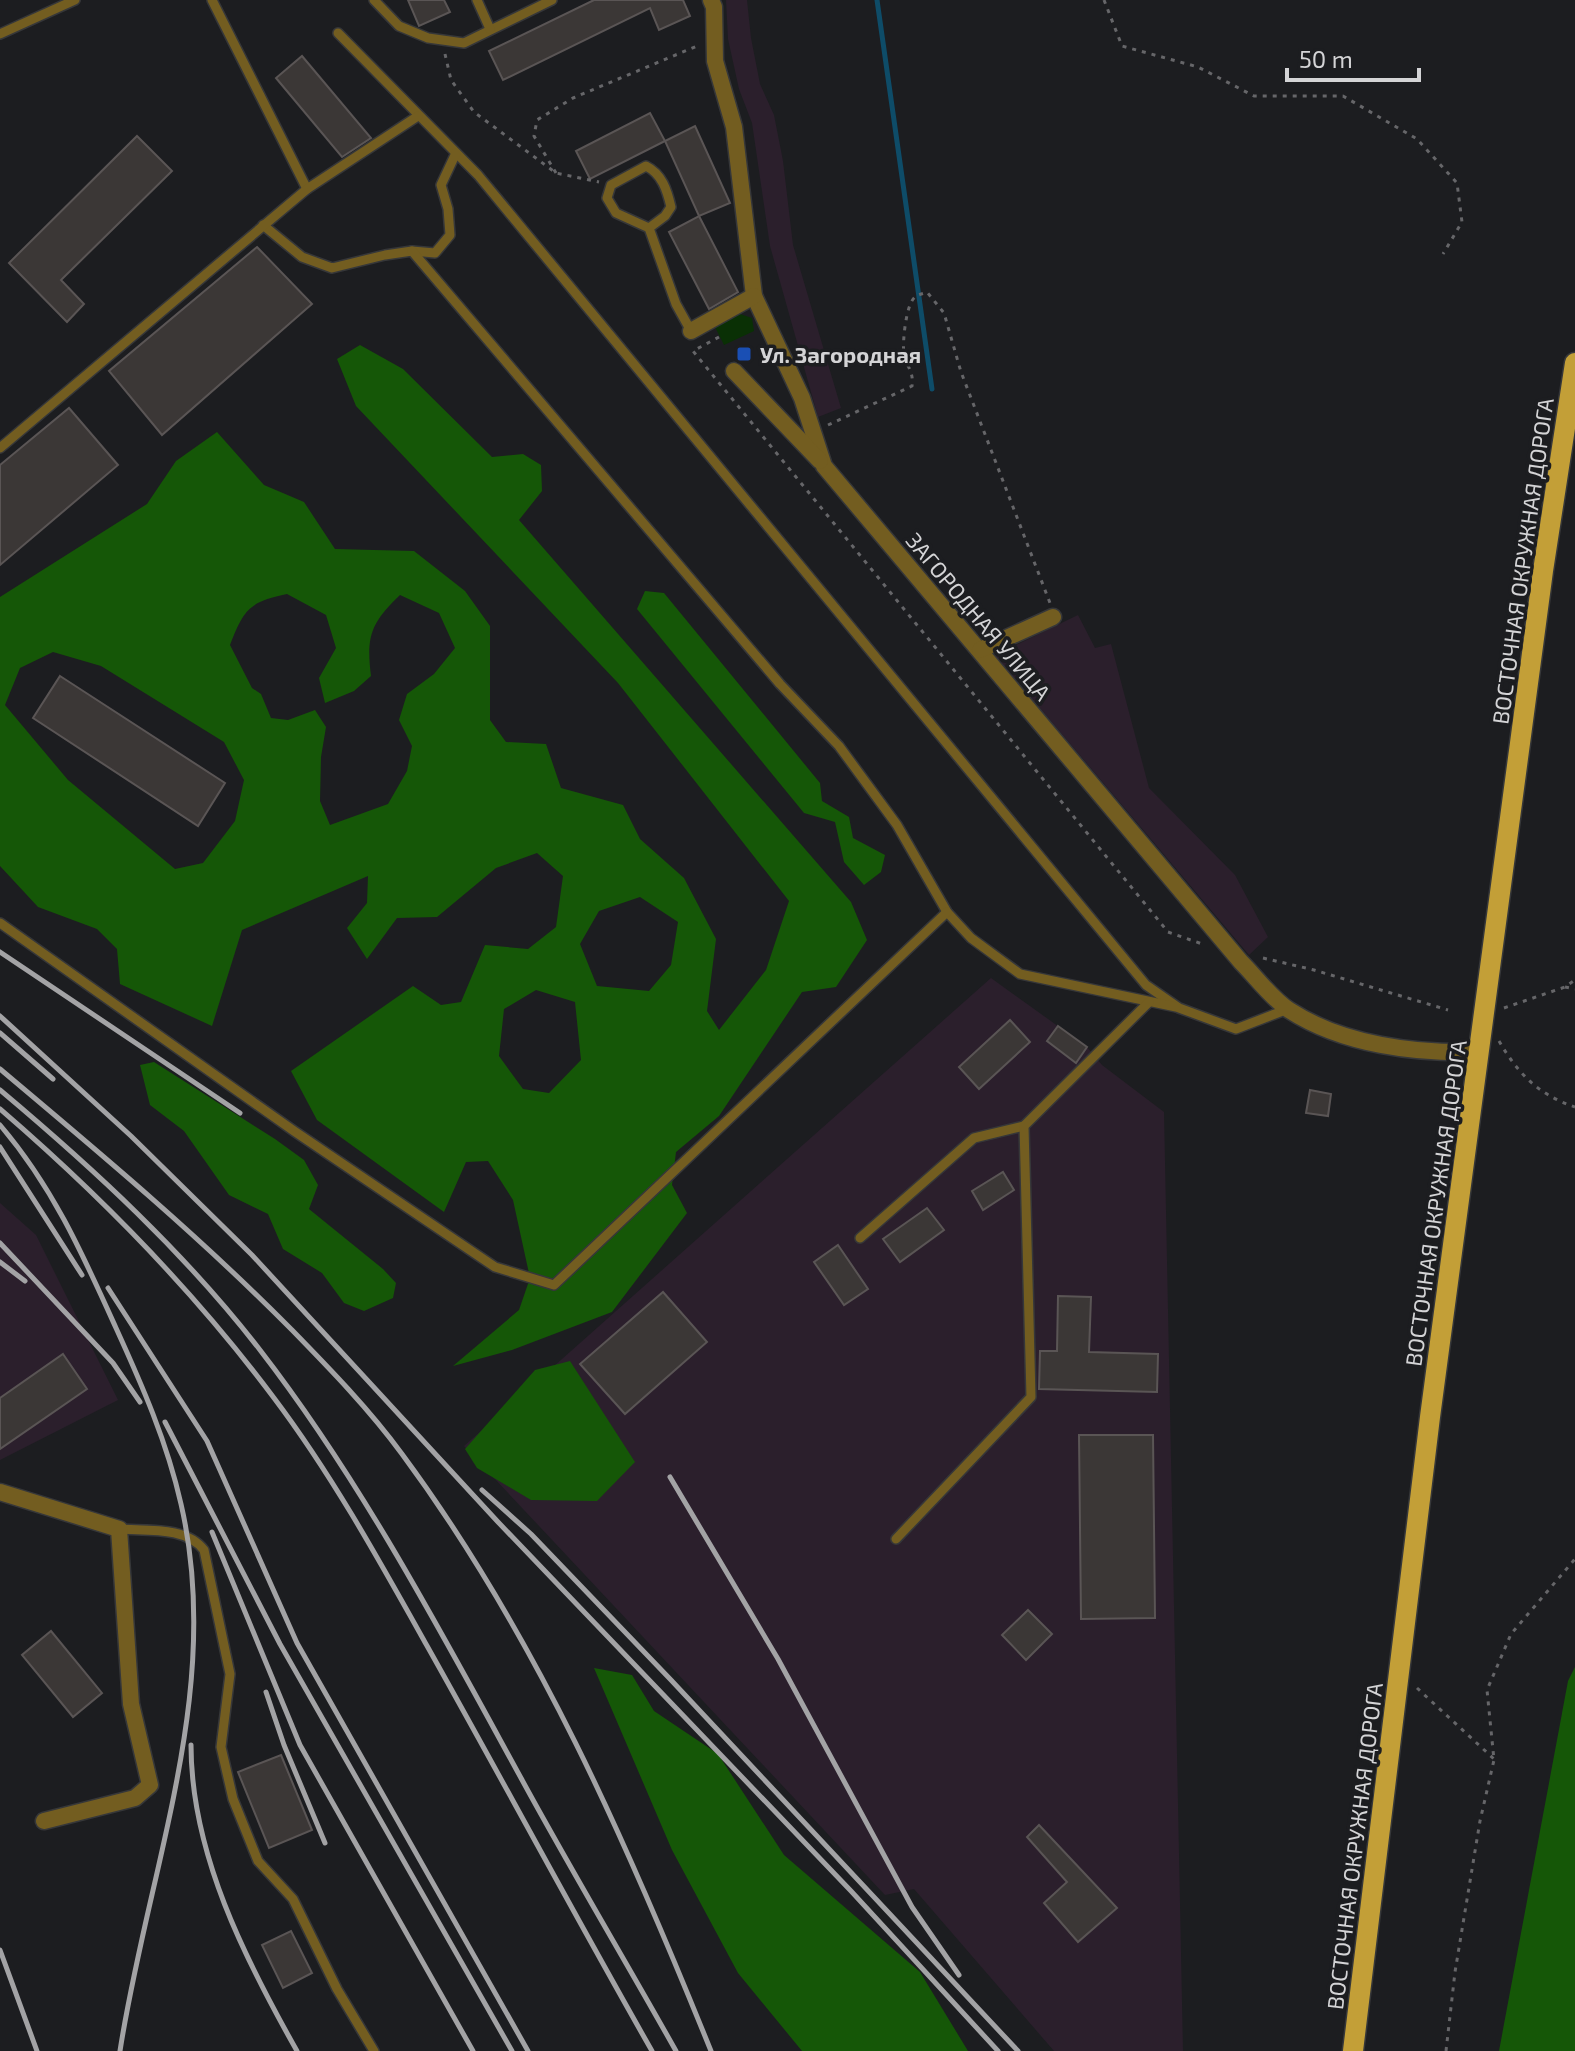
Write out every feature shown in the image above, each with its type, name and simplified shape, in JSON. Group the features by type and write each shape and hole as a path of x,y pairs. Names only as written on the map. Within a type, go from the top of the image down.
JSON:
{"main road":[{"name":"ВОСТОЧНАЯ ОКРУЖНАЯ ДОРОГА","path":"1353,2051 1432,1401 1543,571 1575,363"}],"street":[{"name":"ЗАГОРОДНАЯ УЛИЦА","path":"711,0 714,7 715,61 734,127 754,296 802,398 824,466 1241,962 1288,1009 1348,1037 1439,1053 1480,1052"},
{"path":"691,331 754,296"},
{"path":"734,371 824,466"},
{"path":"980,650 1053,617"},
{"path":"0,1492 119,1529 131,1704 150,1785 135,1798 44,1821"}],"lane":[{"path":"0,34 75,0"},
{"path":"212,0 307,189"},
{"path":"374,0 399,26 428,38 464,43 531,5 552,0"},
{"path":"477,0 490,29"},
{"path":"338,33 478,175 1146,985 1179,1008"},
{"path":"0,448 307,189 418,116"},
{"path":"263,225 302,257 332,268 412,251 435,253 450,235 448,209 441,185 456,153"},
{"path":"649,228 671,207 668,191 656,171 646,166 611,185 607,198 616,213 649,228 676,304 691,331"},
{"path":"412,251 780,684 839,746 897,825 947,912 971,938 1020,974 1179,1008 1236,1029 1288,1009"},
{"path":"0,923 294,1131 495,1267 554,1285 947,912"},
{"path":"860,1238 974,1138 1024,1126 1149,1002"},
{"path":"896,1539 1031,1397 1024,1126"},
{"path":"119,1529 186,1535 197,1541 204,1550 230,1674 221,1747 233,1799 258,1861 293,1899 337,1989 374,2051"}],"path":[{"path":"1104,0 1122,46 1198,67 1254,96 1343,96 1417,139 1457,183 1462,222 1443,254"},
{"path":"442,39 451,80 474,112 556,173 611,185"},
{"path":"556,173 534,136 537,120 573,98 715,39"},
{"path":"813,432 912,386 914,375 904,354 905,325 914,298 927,292 944,313 961,372 1053,617"},
{"path":"1484,1015 1565,987 1575,980"},
{"path":"1565,987 1575,989"},
{"path":"1499,1041 1514,1068 1552,1099 1575,1107"},
{"path":"1446,2051 1457,1957 1480,1821 1494,1760 1487,1690 1511,1634 1575,1559"},
{"path":"1399,1672 1494,1760"}],"shaded area":[{"path":"726,0 747,0 760,84 774,115 783,161 793,245 841,408 818,417 770,246 752,123 739,89 728,39"},
{"path":"1078,615 1095,648 1111,644 1149,788 1235,875 1268,937 1249,955 995,655"},
{"path":"991,978 1087,1047 1102,1065 1164,1112 1183,2051 1054,2051 914,1889 885,1895 464,1446"},
{"path":"0,1203 36,1235 118,1400 0,1460"}],"green space":[{"path":"740,314 752,318 754,331 724,345 715,327"},
{"path":"360,345 403,369 492,457 523,454 541,465 542,491 519,520 851,902 867,940 836,987 802,992 719,1116 676,1152 672,1185 687,1213 612,1312 512,1350 453,1366 519,1310 530,1278 513,1200 488,1161 466,1162 444,1212 317,1120 291,1071 413,986 441,1005 461,1002 485,945 528,949 556,927 563,876 537,853 496,868 437,917 397,918 367,959 347,928 367,903 368,876 242,930 212,1026 120,984 117,949 97,929 38,907 0,866 0,597 147,504 176,461 217,432 264,485 304,502 335,549 414,551 465,591 490,626 490,720 506,742 546,744 561,788 623,805 640,839 684,878 716,939 707,1011 719,1030 766,970 789,901 618,683 356,406 337,359","holes":["287,594 326,615 336,648 319,678 325,703 354,691 371,676 369,650 373,631 400,595 439,613 455,648 434,674 407,694 399,720 412,746 407,771 388,804 330,825 320,801 321,757 326,727 315,710 288,720 271,718 261,694 252,688 230,645 244,615 264,600","53,652 101,666 224,742 244,780 235,821 203,863 175,869 68,780 5,705 20,668","640,897 678,922 671,965 649,991 597,986 580,944 599,911","536,990 575,1002 581,1060 549,1093 523,1089 499,1056 504,1009"]},
{"path":"645,591 664,593 820,783 822,801 849,817 853,838 885,855 881,872 864,885 844,862 835,822 804,813 637,609"},
{"path":"154,1062 304,1160 318,1185 309,1209 383,1269 396,1283 393,1298 364,1311 344,1303 322,1273 283,1249 268,1214 229,1195 184,1131 150,1105 140,1065"},
{"path":"570,1361 635,1462 597,1501 531,1500 477,1468 465,1449 535,1370"},
{"path":"1575,1667 1575,2051 1499,2051 1568,1681"},
{"path":"594,1668 632,1675 654,1711 718,1754 784,1855 920,1972 968,2051 802,2051 738,1973 672,1850"}],"building":[{"path":"408,0 444,0 450,12 419,26"},
{"path":"594,0 683,0 690,16 659,30 650,8 503,80 489,51"},
{"path":"302,56 371,138 342,157 276,78"},
{"path":"650,113 665,141 590,179 576,151"},
{"path":"695,126 730,203 699,216 665,141"},
{"path":"137,136 172,171 61,280 84,304 67,322 9,263"},
{"path":"699,216 738,292 709,309 669,232"},
{"path":"257,247 312,304 162,435 109,371"},
{"path":"69,408 118,465 0,565 0,465"},
{"path":"60,676 225,783 198,826 33,718"},
{"path":"1010,1020 1030,1042 979,1089 959,1067"},
{"path":"1058,1026 1087,1047 1076,1063 1047,1041"},
{"path":"1310,1090 1331,1094 1328,1116 1306,1113"},
{"path":"1003,1172 1014,1190 983,1210 972,1191"},
{"path":"927,1208 944,1230 900,1262 883,1239"},
{"path":"838,1245 868,1289 844,1305 814,1262"},
{"path":"663,1292 707,1342 625,1414 580,1364"},
{"path":"1058,1296 1091,1297 1089,1352 1158,1354 1157,1392 1039,1389 1040,1351 1057,1351"},
{"path":"63,1354 87,1389 0,1449 0,1398"},
{"path":"1079,1435 1153,1435 1155,1618 1081,1619"},
{"path":"1028,1610 1052,1634 1026,1660 1002,1635"},
{"path":"51,1631 102,1693 73,1717 22,1655"},
{"path":"281,1755 312,1830 269,1848 238,1772"},
{"path":"1039,1825 1117,1908 1078,1942 1044,1903 1067,1882 1027,1837"},
{"path":"291,1931 312,1973 283,1988 262,1945"}],"waterway":[{"path":"877,0 932,389"}],"railway":[{"path":"0,952 240,1113"},
{"path":"0,1016 131,1136 252,1255 498,1522 851,1891 998,2051"},
{"path":"0,1033 53,1079"},
{"path":"0,1069 221,1261 348,1389 402,1454 495,1594 537,1668 612,1818 711,2051"},
{"path":"0,1090 104,1181 170,1246 231,1314 297,1400 399,1559 676,2051"},
{"path":"0,1109 110,1210 179,1282 243,1358 295,1427 391,1581 652,2051"},
{"path":"0,1125 36,1173 66,1222 135,1371 175,1481 192,1573 194,1642 188,1710 177,1779 120,2051"},
{"path":"0,1147 82,1275"},
{"path":"0,1243 113,1363 140,1402"},
{"path":"0,1262 25,1281"},
{"path":"108,1288 207,1441 297,1643 528,2051"},
{"path":"165,1422 280,1644 512,2051"},
{"path":"670,1477 778,1659 912,1907 959,1975"},
{"path":"482,1490 531,1534 671,1680 1018,2051"},
{"path":"212,1532 300,1745 473,2051"},
{"path":"266,1692 284,1745 325,1843"},
{"path":"191,1745 193,1785 200,1825 224,1904 258,1980 297,2051"},
{"path":"0,1950 37,2051"}],"place":[{"name":"Ул. Загородная","path":"744,354"}]}
